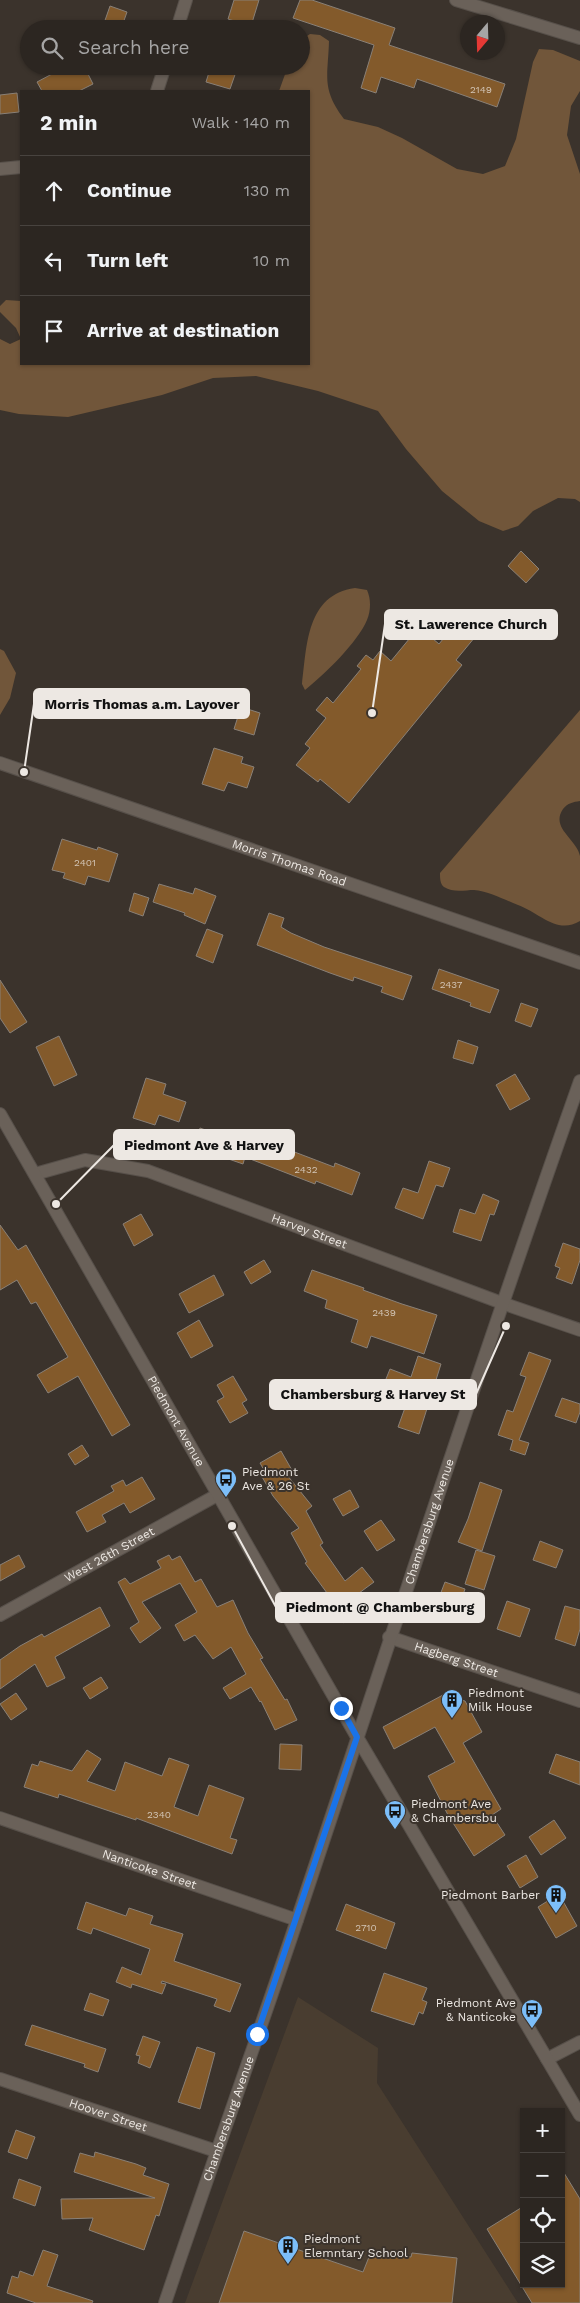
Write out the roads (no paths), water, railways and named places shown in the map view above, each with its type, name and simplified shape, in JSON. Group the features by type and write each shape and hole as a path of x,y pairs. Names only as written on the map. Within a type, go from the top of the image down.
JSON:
{"street":[{"path":"180,20 186,0"},
{"path":"456,0 580,38"},
{"path":"157,90 162,75"},
{"path":"0,169 20,167"},
{"name":"Morris Thomas Road","path":"0,763 580,962"},
{"name":"Chambersburg Avenue","path":"165,2303 297,1920 502,1303 580,1081"},
{"name":"Piedmont Avenue","path":"0,1114 357,1737 580,2116"},
{"name":"Harvey Street","path":"35,1174 84,1160 148,1172 580,1330"},
{"name":"West 26th Street","path":"0,1615 218,1494"},
{"name":"Hagberg Street","path":"390,1637 580,1701"},
{"name":"Nanticoke Street","path":"0,1818 297,1920"},
{"path":"547,2059 580,2042"},
{"name":"Hoover Street","path":"0,2079 216,2151"}],"place":[{"name":"St. Lawerence Church","path":"372,713"},
{"name":"Morris Thomas a.m. Layover","path":"24,772"},
{"name":"Piedmont Ave & Harvey","path":"56,1204"},
{"name":"Chambersburg & Harvey St","path":"506,1326"},
{"name":"Piedmont Ave & 26 St","path":"226,1498"},
{"name":"Piedmont @ Chambersburg","path":"232,1526"},
{"name":"Piedmont Milk House","path":"452,1719"},
{"name":"Piedmont Ave & Chambersbu","path":"395,1830"},
{"name":"Piedmont Barber","path":"556,1914"},
{"name":"Piedmont Ave & Nanticoke","path":"532,2029"},
{"name":"Piedmont Elemntary School","path":"288,2265"}]}
